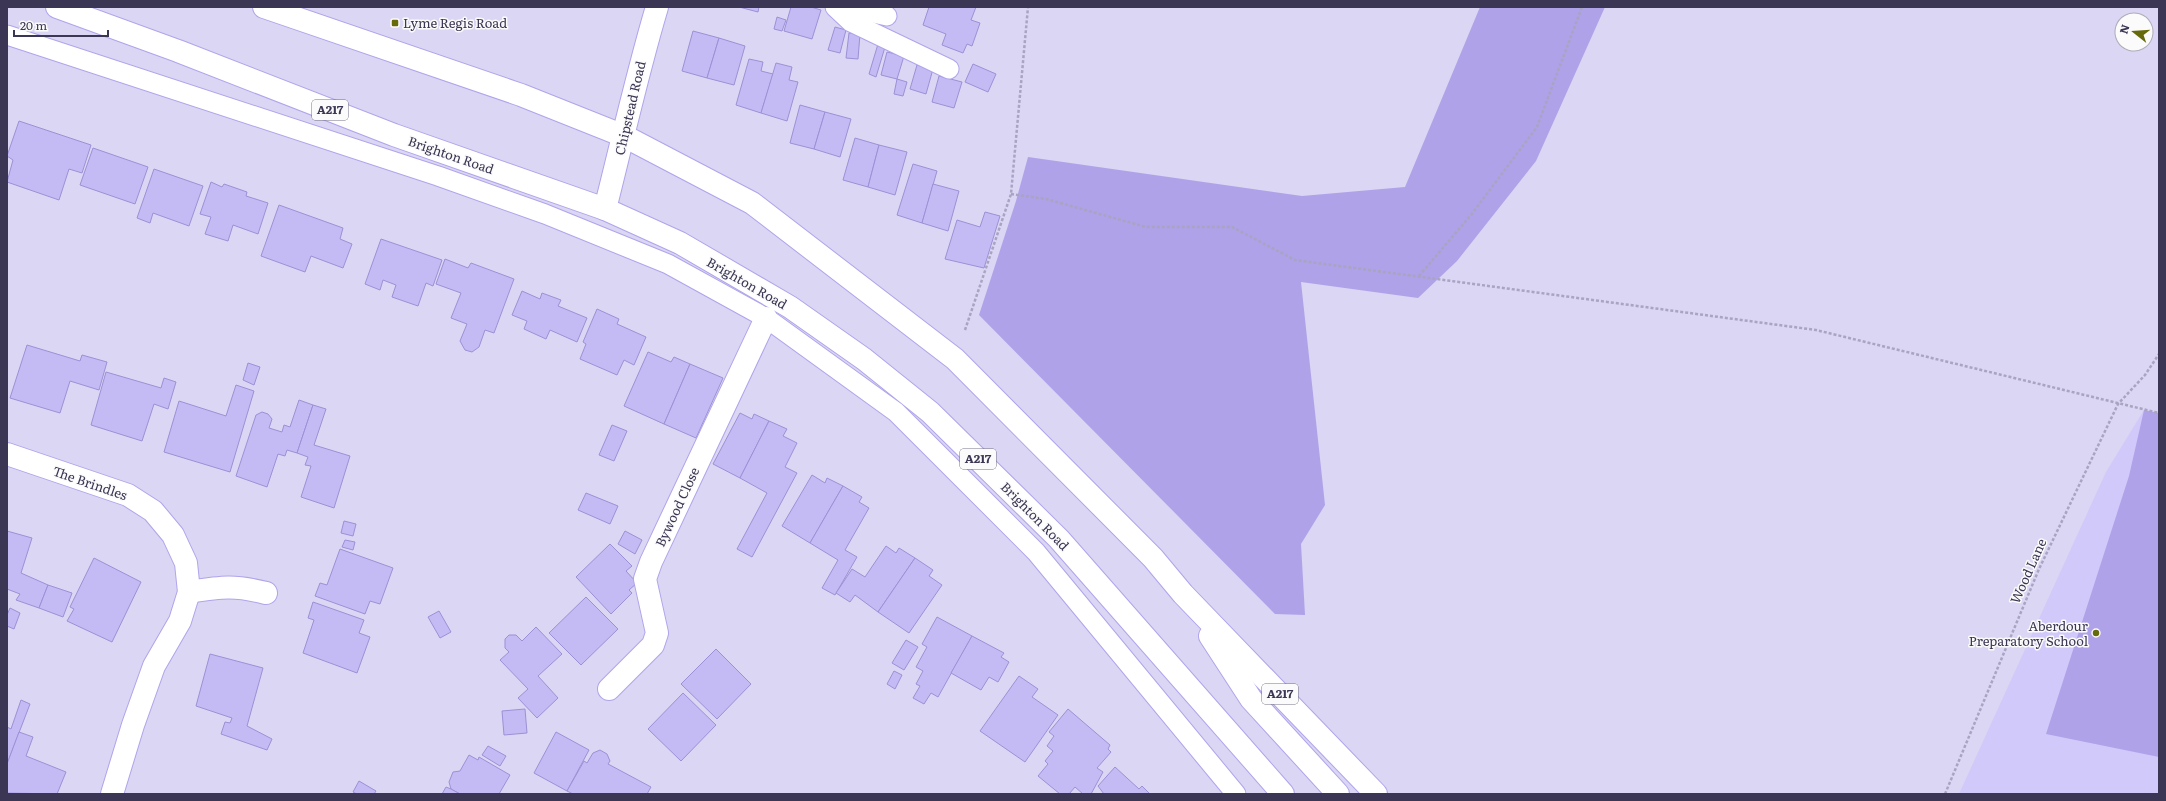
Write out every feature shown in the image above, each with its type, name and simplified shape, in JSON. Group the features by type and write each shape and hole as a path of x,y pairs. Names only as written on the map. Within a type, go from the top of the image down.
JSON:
{"main road":[{"name":"Brighton Road","path":"57,7 178,51 394,135 605,209 680,243 790,307 864,359 930,412 1059,539 1282,794"},
{"name":"A217","path":"264,7 521,95 624,136 752,203 955,359 1153,558 1184,594 1376,794"},
{"name":"Chipstead Road","path":"605,209 624,136 638,70 657,7"},
{"name":"Bywood Close","path":"609,689 653,645 657,633 645,578 651,562 766,318"},
{"name":"The Brindles","path":"7,454 128,495 153,511 173,535 186,563 189,592 180,621 154,666 133,725 112,794"},
{"path":"189,592 218,587 240,587 266,593"},
{"path":"1184,594 1251,699 1338,794"}],"lane":[{"path":"835,7 851,22 949,69"},
{"path":"847,7 887,16"},
{"path":"7,35 430,173 545,214 668,264 766,318 896,412 1036,552 1236,794"}],"path":[{"path":"955,359 1011,194 1028,7"},
{"path":"1419,276 1471,215 1537,127 1582,7"},
{"path":"1011,194 1046,199 1146,227 1232,227 1295,260 1816,330 2159,413"},
{"name":"Wood Lane","path":"1945,794 2039,569 2118,404 2145,375 2159,354"}],"shaded area":[{"path":"1480,7 1605,7 1536,161 1457,261 1418,298 1301,282 1325,505 1301,544 1305,615 1275,614 979,315 1016,201 1028,157 1302,196 1405,187"},
{"name":"Aberdour Preparatory School","path":"2144,410 2159,413 2159,794 1959,794 2106,472"},
{"path":"2144,410 2159,413 2159,757 2046,734 2129,476"}],"building":[{"path":"739,7 759,7 758,12"},
{"path":"791,7 811,7 821,10 812,39 784,31"},
{"path":"929,7 976,7 971,20 980,23 972,46 967,44 963,53 942,45 946,34 923,25"},
{"path":"777,17 786,20 782,31 774,29"},
{"path":"835,27 846,30 840,53 828,50"},
{"path":"693,31 719,38 707,78 682,71"},
{"path":"849,33 860,34 858,59 846,58"},
{"path":"719,38 745,46 734,85 707,78"},
{"path":"878,44 885,47 876,77 869,74"},
{"path":"887,52 904,56 897,79 881,75"},
{"path":"749,59 763,62 761,71 773,74 761,113 736,105"},
{"path":"776,63 792,67 789,80 798,82 787,121 761,113"},
{"path":"973,64 996,74 988,92 965,82"},
{"path":"917,65 933,69 926,94 910,89"},
{"path":"939,76 962,82 954,108 932,102"},
{"path":"897,79 907,82 903,96 894,94"},
{"path":"800,105 825,112 814,149 790,143"},
{"path":"825,112 851,119 840,157 814,149"},
{"path":"19,121 91,145 82,173 69,169 59,200 7,182 13,160 7,156"},
{"path":"855,138 879,145 868,187 843,180"},
{"path":"879,145 907,152 895,195 868,187"},
{"path":"93,148 148,167 135,204 80,185"},
{"path":"913,164 937,171 922,223 897,215"},
{"path":"154,169 203,186 189,226 153,213 150,223 137,218"},
{"path":"211,182 222,187 224,184 247,192 246,196 268,203 258,234 233,225 228,241 205,234 211,217 200,214"},
{"path":"933,184 959,191 948,231 922,223"},
{"path":"279,205 343,228 340,239 352,244 343,268 311,256 305,272 261,256"},
{"path":"985,212 1000,216 984,268 945,259 957,220 980,227"},
{"path":"381,239 442,260 433,286 426,283 418,306 392,297 396,285 383,280 380,290 365,284"},
{"path":"445,259 468,268 471,263 514,279 494,333 485,330 479,347 472,352 465,350 460,341 467,324 451,318 461,293 436,284"},
{"path":"522,291 540,299 542,293 561,300 558,306 587,318 577,342 550,330 546,339 524,329 527,321 512,315"},
{"path":"597,309 619,319 617,324 646,337 634,365 624,360 617,375 580,359 586,344 583,342"},
{"path":"27,345 80,361 82,355 107,362 99,390 70,381 60,413 10,398"},
{"path":"648,352 671,362 674,357 690,364 664,424 624,406"},
{"path":"248,363 260,367 254,385 243,380"},
{"path":"690,364 723,378 696,438 664,424"},
{"path":"106,372 161,388 164,378 176,382 168,409 154,404 142,441 91,425"},
{"path":"236,385 254,391 230,472 164,452 179,401 226,416"},
{"path":"299,400 313,405 297,453 287,450 285,456 278,454 267,487 236,476 256,415 262,412 268,414 272,419 269,428 282,432 284,425 290,427"},
{"path":"313,405 326,409 314,445 350,456 334,508 301,497 311,466 305,465 308,457 297,453"},
{"path":"740,413 752,419 754,414 769,421 740,478 713,464"},
{"path":"769,421 787,429 783,436 797,443 785,467 797,473 752,557 737,549 767,493 740,478"},
{"path":"612,425 627,431 614,461 599,455"},
{"path":"812,475 825,483 827,478 843,486 810,543 782,526"},
{"path":"843,486 862,497 859,502 869,508 845,550 857,557 835,595 822,588 838,560 810,543"},
{"path":"586,493 618,506 610,524 578,510"},
{"path":"344,521 356,524 353,536 341,533"},
{"path":"7,531 32,538 21,573 48,585 39,608 16,600 20,594 7,589"},
{"path":"625,531 642,540 635,554 618,544"},
{"path":"345,540 355,542 353,550 342,547"},
{"path":"610,544 632,566 626,571 637,583 629,590 632,593 611,614 576,577"},
{"path":"886,546 896,553 899,548 915,558 878,612 855,595 850,602 836,593 852,569 865,577"},
{"path":"340,549 393,568 380,604 370,601 365,614 315,596 320,583 327,585"},
{"path":"94,558 141,582 112,642 67,621 74,609 70,607"},
{"path":"915,558 933,570 929,576 942,585 909,633 878,612"},
{"path":"48,585 72,593 63,617 39,608"},
{"path":"586,597 618,629 581,665 549,633"},
{"path":"313,602 364,620 359,633 370,637 357,673 303,653 314,620 308,618"},
{"path":"10,608 20,613 14,629 7,626 7,615"},
{"path":"439,611 451,632 440,638 428,617"},
{"path":"937,617 972,636 938,697 931,693 924,704 913,698 920,686 916,684 923,671 916,667 927,647 922,644"},
{"path":"536,627 562,654 538,676 558,698 537,718 518,698 528,689 500,660 509,652 505,648 505,639 509,635 516,635 522,641"},
{"path":"972,636 1004,653 1001,657 1009,662 998,682 989,677 981,690 951,673"},
{"path":"906,640 918,647 904,670 892,663"},
{"path":"716,649 751,684 717,719 681,684"},
{"path":"210,654 263,668 247,726 272,739 267,750 221,734 225,722 230,723 232,718 196,706"},
{"path":"894,671 902,675 895,689 887,684"},
{"path":"1019,676 1038,689 1032,697 1058,715 1025,762 980,731"},
{"path":"683,693 716,725 681,761 648,729"},
{"path":"21,700 30,704 7,764 7,727 11,729"},
{"path":"525,709 527,733 504,735 502,711"},
{"path":"1068,709 1110,745 1108,749 1111,752 1097,768 1103,772 1091,794 1083,794 1075,787 1069,794 1060,794 1038,776 1048,764 1045,761 1053,751 1047,746 1054,736 1049,732"},
{"path":"19,732 33,737 26,756 66,772 57,794 7,793 7,764"},
{"path":"556,732 589,750 567,791 534,773"},
{"path":"488,746 506,756 500,766 482,755"},
{"path":"600,750 607,754 610,761 608,764 651,787 647,794 573,794 567,791 584,761 587,763 593,753"},
{"path":"469,755 478,760 479,757 510,775 499,794 460,794 451,789 449,782 453,772 460,771"},
{"path":"1115,767 1139,789 1142,786 1150,794 1104,794 1098,786"},
{"path":"359,781 376,791 374,794 357,794 353,792"},
{"path":"446,787 451,789 460,794 442,794"}],"place":[{"name":"Lyme Regis Road","path":"395,23"},
{"name":"Aberdour Preparatory School","path":"2096,633"}]}
